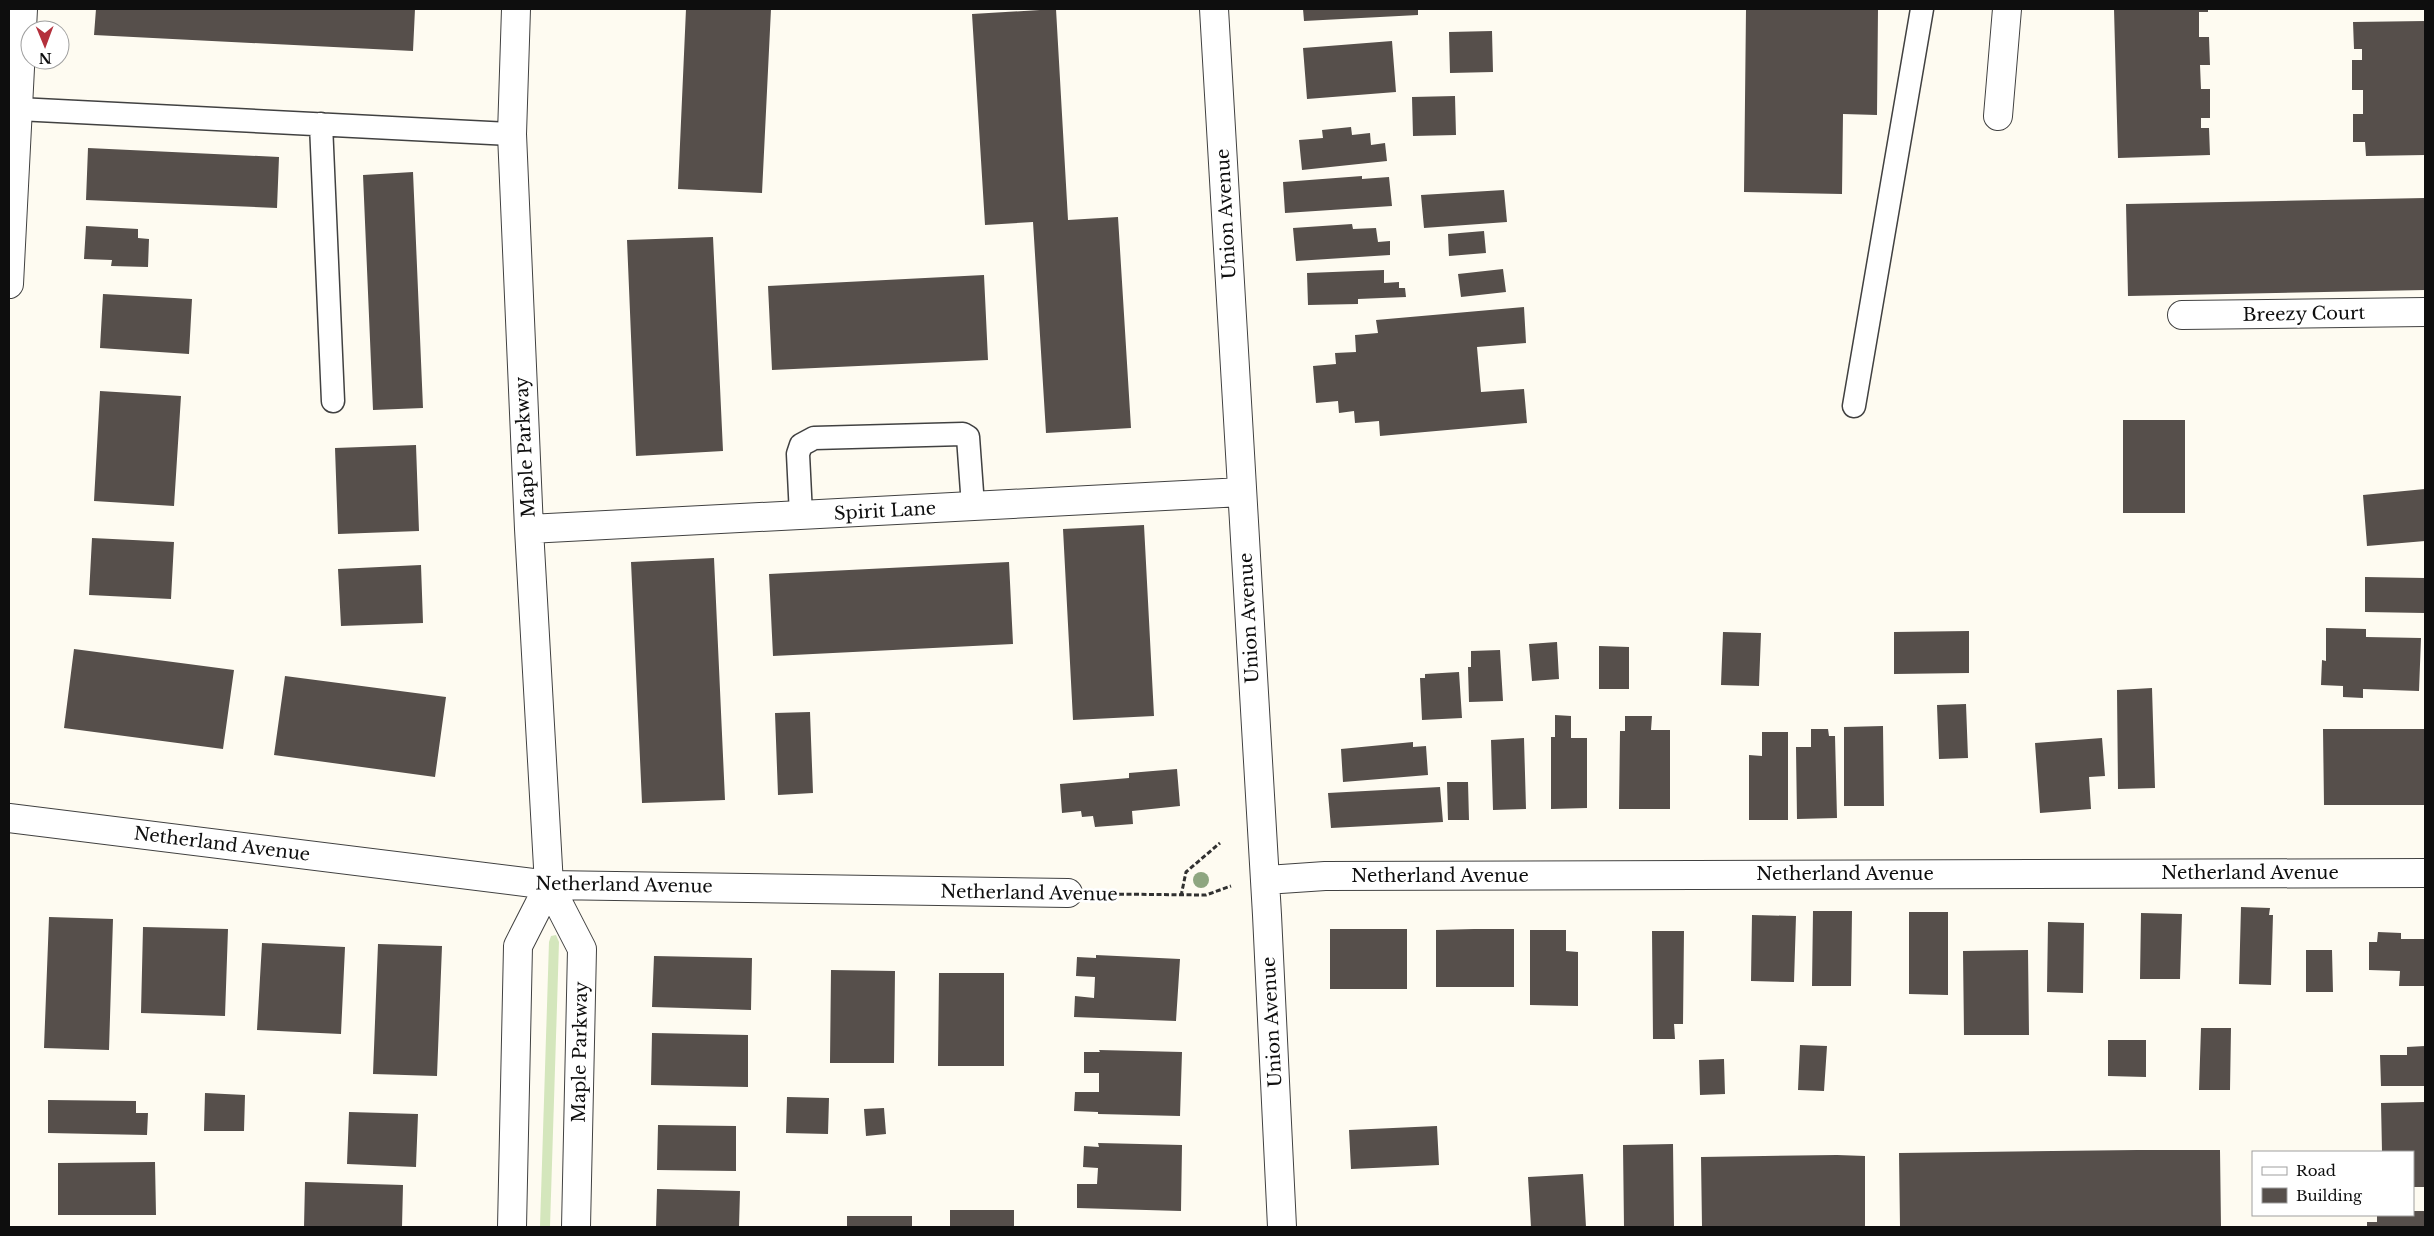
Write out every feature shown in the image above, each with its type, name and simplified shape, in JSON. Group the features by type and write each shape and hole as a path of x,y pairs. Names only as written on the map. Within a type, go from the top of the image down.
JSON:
{"street":[{"path":"9,284 23,9"},
{"name":"Maple Parkway","path":"516,9 512,134 529,529 549,885 582,949 576,1227"},
{"name":"Union Avenue","path":"1214,9 1265,880 1282,1227"},
{"path":"1998,116 2007,9"},
{"name":"Breezy Court","path":"2182,315 2425,312"},
{"name":"Spirit Lane","path":"529,529 1242,492"},
{"name":"Netherland Avenue","path":"9,818 549,885 1068,894"},
{"name":"Netherland Avenue","path":"1265,880 1335,876 2425,873"},
{"path":"512,1227 518,946 549,885"}],"lane":[{"path":"1854,406 1922,9"},
{"path":"18,109 512,134"},
{"path":"322,124 333,400"},
{"path":"801,515 798,454 802,445 814,438 962,434 968,437 971,447 973,506"}],"path":[{"path":"1180,896 1186,872 1220,843"},
{"name":"Netherland Avenue","path":"1068,894 1206,895 1232,886"}],"green space":[{"path":"556,935 559,942 550,1227 540,1227 549,942 551,936"}],"building":[{"path":"96,9 415,9 413,51 94,35"},
{"path":"686,9 771,9 762,193 678,189"},
{"path":"1056,9 1068,220 1118,217 1131,428 1046,433 1033,222 985,225 972,14"},
{"path":"1303,9 1418,9 1418,15 1304,21"},
{"path":"1746,9 1878,9 1877,115 1843,114 1842,194 1744,192"},
{"path":"2114,9 2208,9 2208,12 2199,12 2199,37 2209,37 2210,65 2200,65 2201,89 2210,89 2210,118 2201,118 2201,128 2209,128 2210,155 2118,158"},
{"path":"2425,21 2425,155 2366,156 2365,142 2353,142 2353,114 2363,114 2363,90 2352,90 2352,60 2362,60 2362,49 2354,49 2353,22"},
{"path":"1492,31 1493,72 1450,73 1449,32"},
{"path":"1392,41 1396,92 1307,99 1303,48"},
{"path":"1455,96 1456,135 1413,136 1412,97"},
{"path":"1351,127 1352,135 1370,133 1371,145 1385,143 1387,161 1302,170 1299,140 1323,138 1322,130"},
{"path":"88,148 279,157 277,208 86,200"},
{"path":"413,172 423,408 373,410 363,175"},
{"path":"1362,176 1362,179 1389,177 1392,206 1285,213 1283,182"},
{"path":"1504,190 1507,222 1424,228 1421,195"},
{"path":"2425,198 2425,290 2128,296 2126,204"},
{"path":"1352,224 1353,229 1376,228 1378,242 1390,241 1390,255 1296,261 1293,228"},
{"path":"86,226 138,229 138,238 149,239 148,267 111,266 112,260 84,259"},
{"path":"1484,231 1486,253 1449,256 1448,234"},
{"path":"713,237 723,451 636,456 627,240"},
{"path":"1503,269 1506,292 1461,297 1458,274"},
{"path":"1384,270 1384,283 1399,282 1399,288 1405,288 1406,297 1358,299 1358,304 1308,305 1307,273"},
{"path":"984,275 988,360 772,370 768,286"},
{"path":"103,294 192,299 189,354 100,348"},
{"path":"1524,307 1526,343 1477,347 1481,392 1524,389 1527,423 1380,436 1379,421 1355,423 1354,411 1339,413 1338,401 1316,403 1313,366 1336,364 1335,353 1356,352 1355,335 1378,333 1376,320"},
{"path":"100,391 181,396 174,506 94,501"},
{"path":"2123,420 2185,420 2185,513 2123,513"},
{"path":"416,445 419,531 338,534 335,448"},
{"path":"2425,489 2425,541 2367,546 2363,495"},
{"path":"1144,525 1154,716 1073,720 1063,529"},
{"path":"92,538 174,542 171,599 89,595"},
{"path":"714,558 725,800 642,803 631,562"},
{"path":"1009,562 1013,644 773,656 769,574"},
{"path":"421,565 423,623 341,626 338,569"},
{"path":"2365,577 2425,578 2425,613 2365,612"},
{"path":"2326,628 2366,629 2366,637 2421,638 2419,691 2363,689 2363,698 2343,697 2343,686 2321,685 2322,660 2326,661"},
{"path":"1969,631 1969,673 1894,674 1894,632"},
{"path":"1723,632 1761,633 1759,686 1721,685"},
{"path":"1557,642 1559,679 1532,681 1529,644"},
{"path":"1599,646 1629,647 1629,689 1599,689"},
{"path":"74,649 234,670 223,749 64,728"},
{"path":"1500,650 1503,701 1469,702 1468,667 1471,667 1471,651"},
{"path":"1459,672 1462,718 1422,720 1420,678 1425,678 1425,674"},
{"path":"285,676 446,697 435,777 274,755"},
{"path":"2152,688 2155,788 2118,789 2117,690"},
{"path":"1966,704 1968,758 1939,759 1937,705"},
{"path":"810,712 813,793 778,795 775,713"},
{"path":"1555,715 1571,716 1571,738 1587,738 1587,808 1551,809 1551,737 1555,737"},
{"path":"1625,716 1652,716 1651,730 1670,730 1670,809 1619,809 1620,731 1625,731"},
{"path":"1883,726 1884,806 1844,806 1844,727"},
{"path":"1811,729 1828,729 1829,736 1835,736 1837,818 1797,819 1796,747 1811,747"},
{"path":"2323,729 2425,729 2425,805 2324,805"},
{"path":"1762,732 1788,732 1788,820 1749,820 1749,755 1762,756"},
{"path":"1524,738 1526,809 1493,810 1491,740"},
{"path":"2102,738 2105,776 2089,777 2091,809 2040,813 2035,743"},
{"path":"1413,742 1413,747 1426,746 1428,775 1343,782 1341,749"},
{"path":"1177,769 1180,806 1132,811 1133,824 1095,827 1093,816 1082,817 1081,811 1062,813 1060,784 1129,778 1129,773"},
{"path":"1447,782 1468,782 1469,820 1448,820"},
{"path":"1440,787 1443,822 1331,828 1328,793"},
{"path":"2241,907 2270,908 2269,915 2273,915 2271,985 2239,984"},
{"path":"1813,911 1852,911 1851,986 1812,986"},
{"path":"1909,912 1948,912 1948,995 1909,994"},
{"path":"2141,913 2182,914 2180,979 2140,979"},
{"path":"1752,915 1796,916 1794,982 1751,981"},
{"path":"49,917 113,919 109,1050 44,1048"},
{"path":"2048,922 2084,923 2083,993 2047,992"},
{"path":"143,927 228,929 225,1016 141,1013"},
{"path":"1330,929 1407,929 1407,989 1330,989"},
{"path":"1514,929 1514,987 1436,987 1436,930"},
{"path":"1530,930 1566,930 1566,951 1578,952 1578,1006 1530,1005"},
{"path":"1652,931 1684,931 1683,1024 1674,1024 1675,1039 1653,1039"},
{"path":"2378,932 2401,933 2401,939 2425,939 2425,986 2399,986 2400,971 2369,970 2369,942 2377,942"},
{"path":"262,943 345,947 341,1034 257,1030"},
{"path":"378,944 442,946 437,1076 373,1074"},
{"path":"2028,950 2029,1035 1964,1035 1963,951"},
{"path":"2306,950 2332,950 2333,992 2306,992"},
{"path":"1096,955 1180,959 1176,1021 1074,1017 1075,996 1094,998 1095,977 1076,976 1077,957 1096,958"},
{"path":"654,956 752,958 751,1010 652,1007"},
{"path":"831,970 895,971 894,1063 830,1063"},
{"path":"939,973 1004,973 1004,1066 938,1066"},
{"path":"2201,1028 2231,1028 2230,1090 2199,1090"},
{"path":"652,1033 748,1035 748,1087 651,1085"},
{"path":"2108,1040 2146,1040 2146,1077 2108,1076"},
{"path":"1800,1045 1827,1046 1824,1091 1798,1090"},
{"path":"2425,1046 2425,1086 2381,1086 2380,1055 2407,1055 2407,1047"},
{"path":"1099,1050 1182,1052 1180,1116 1098,1114 1098,1112 1074,1111 1075,1092 1099,1092 1099,1073 1084,1073 1084,1052 1100,1052"},
{"path":"1724,1059 1725,1094 1700,1095 1699,1060"},
{"path":"205,1093 245,1095 244,1131 204,1131"},
{"path":"787,1097 829,1098 828,1134 786,1133"},
{"path":"48,1100 136,1101 136,1113 148,1113 147,1135 48,1133"},
{"path":"2425,1102 2425,1187 2414,1187 2414,1151 2382,1151 2381,1103"},
{"path":"884,1108 886,1134 866,1136 864,1109"},
{"path":"349,1112 418,1114 416,1167 347,1164"},
{"path":"658,1125 736,1126 736,1171 657,1170"},
{"path":"1437,1126 1439,1165 1351,1169 1349,1130"},
{"path":"1098,1143 1182,1145 1181,1211 1077,1208 1077,1184 1097,1184 1098,1168 1083,1167 1084,1146 1099,1147"},
{"path":"1673,1144 1674,1227 1624,1227 1623,1145"},
{"path":"2220,1150 2221,1227 1900,1227 1899,1153"},
{"path":"1865,1156 1865,1227 1702,1227 1701,1157"},
{"path":"155,1162 156,1215 58,1215 58,1163"},
{"path":"1583,1174 1586,1227 1531,1227 1528,1177"},
{"path":"305,1182 403,1185 402,1227 304,1227"},
{"path":"657,1189 740,1191 739,1227 656,1227"},
{"path":"950,1210 1014,1210 1014,1227 950,1227"},
{"path":"2414,1211 2425,1211 2425,1227 2367,1227 2367,1222 2377,1222 2377,1216 2414,1216"},
{"path":"847,1216 912,1216 912,1227 847,1227"}]}
